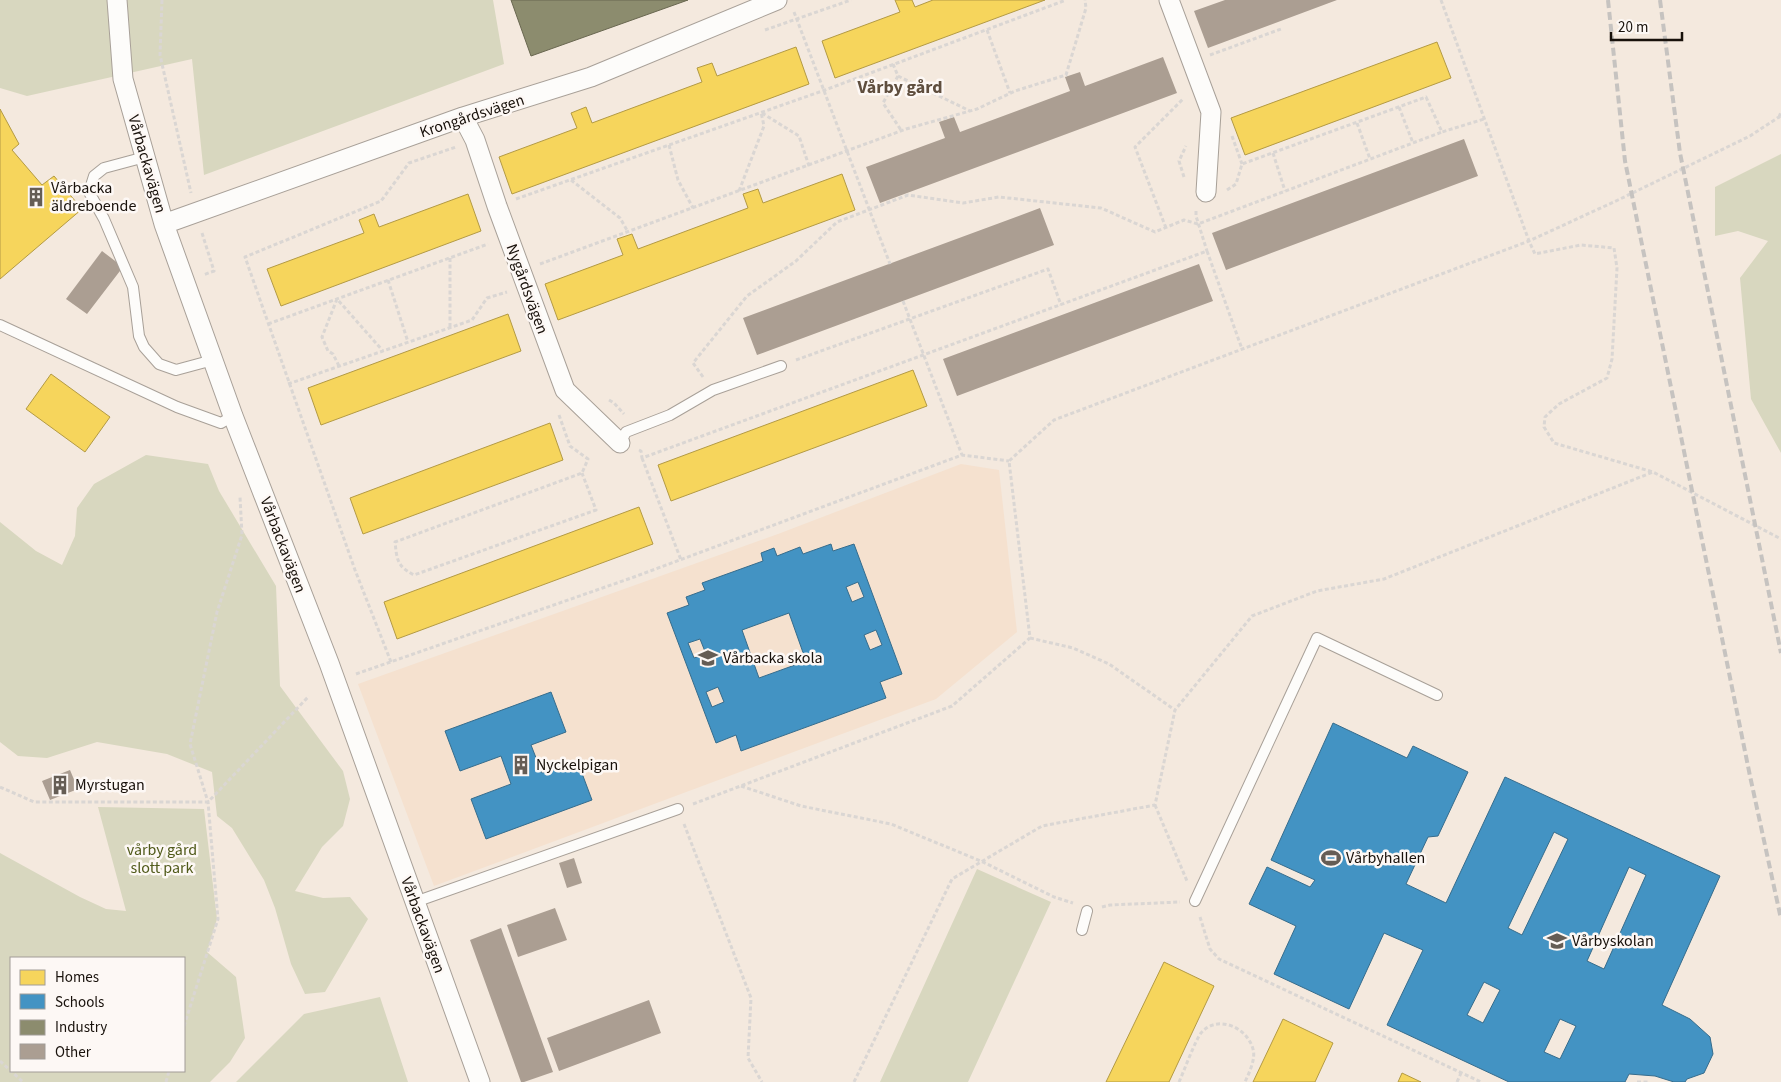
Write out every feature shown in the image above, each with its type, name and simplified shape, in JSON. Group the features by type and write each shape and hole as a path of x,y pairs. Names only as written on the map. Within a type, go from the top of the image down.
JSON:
{"street":[{"name":"Vårbackavägen","path":"117,0 124,79 164,224 233,416 329,662 480,1082"},
{"path":"1169,0 1210,112 1204,194"},
{"name":"Krongårdsvägen","path":"164,224 463,117 591,77 785,5"},
{"name":"Nygårdsvägen","path":"463,117 475,140 564,390 620,443"}],"lane":[{"path":"145,157 104,168 94,176 90,192 134,287 139,336 144,347 159,364 176,370 213,360"},
{"path":"0,325 177,407 221,424 233,416"},
{"path":"620,443 626,432 670,415 713,390 781,366"},
{"path":"1196,901 1317,638 1437,694"},
{"path":"415,902 678,809"},
{"path":"1082,930 1088,911"}],"path":[{"path":"162,0 160,55 195,214 214,271 184,281"},
{"path":"497,206 825,90 1066,0"},
{"path":"533,267 809,166 901,130 970,111 1010,93 1066,75 1086,8 1085,0"},
{"path":"1441,0 1529,240 1536,254 1581,245 1614,248 1617,268 1612,359 1607,378 1559,404 1545,418 1544,427 1554,443 1653,472 1781,539"},
{"path":"785,5 825,90 890,264"},
{"path":"1205,57 1282,29"},
{"path":"988,30 1010,93"},
{"path":"893,64 898,76 970,111"},
{"path":"898,76 882,103 901,130"},
{"path":"1166,228 1135,147 1188,95"},
{"path":"1186,145 1179,161 1187,184 1204,194 1222,194 1236,184 1242,164 1426,97 1442,132"},
{"path":"1399,107 1413,143"},
{"path":"761,112 799,136 809,166"},
{"path":"739,191 764,126 761,112"},
{"path":"1009,462 1054,420 1529,240 1618,200 1750,136 1780,118 1781,112"},
{"path":"693,363 747,296 796,261 837,222 908,195 963,203 999,197 1101,208 1155,232 1184,220 1198,224 1442,132 1484,119"},
{"path":"1357,122 1370,159"},
{"path":"391,662 355,570 245,258 381,201 409,163 475,140"},
{"path":"669,145 678,180 693,208"},
{"path":"1273,153 1285,191"},
{"path":"570,180 620,218 628,232"},
{"path":"1204,194 1197,203 1196,216 1242,349"},
{"path":"268,324 492,243"},
{"path":"642,458 1207,250"},
{"path":"450,258 450,328"},
{"path":"781,366 1048,269 1062,304"},
{"path":"388,280 408,342"},
{"path":"288,384 472,320 487,298 511,291"},
{"path":"337,299 383,351"},
{"path":"337,299 322,337 328,352 333,354 339,366"},
{"path":"904,300 962,455"},
{"path":"556,409 570,446 588,458 582,473 596,510 414,575 402,569 397,558 395,542 582,473"},
{"path":"620,443 641,451 681,560"},
{"path":"356,674 681,560 962,455 1009,462"},
{"path":"1009,462 1030,638"},
{"path":"185,1023 218,919 208,802 190,744 217,612 242,535 240,492"},
{"path":"1030,638 1073,648 1109,664 1175,710"},
{"path":"762,1082 748,1058 751,998 678,809 952,706 1030,638"},
{"path":"0,787 34,802 208,802 309,696"},
{"path":"740,786 801,806 891,824 983,862 1054,897 1075,903 1088,911 1110,905 1196,901"},
{"path":"1155,805 1196,901 1210,950 1219,958 1481,1082"},
{"path":"854,1082 952,879 983,862"},
{"path":"1178,1082 1201,1033 1213,1024 1226,1024 1236,1027 1247,1036 1253,1050 1251,1069 1245,1082"},
{"path":"0,1061 10,1070"},
{"path":"12,1072 23,1082"},
{"path":"1457,1082 1461,1073"},
{"path":"1637,1082 1648,1082"}],"shaded area":[{"name":"Vårbacka skola","path":"961,464 999,470 1017,632 936,699 434,886 358,684 778,534"}],"green space":[{"path":"0,0 493,0 504,64 204,175 192,59 27,96 0,88"},
{"path":"1781,154 1781,453 1751,399 1740,278 1768,241 1738,231 1715,236 1715,187"},
{"path":"146,455 208,464 219,491 276,586 280,686 343,771 350,799 343,826 322,847 295,891 323,898 350,897 368,919 325,992 305,994 291,964 275,908 264,880 232,828 217,816 212,772 167,754 97,742 47,758 18,756 0,742 0,522 36,551 62,565 75,536 77,508 94,484"},
{"name":"vårby gård slott park","path":"98,807 204,809 217,919 207,952 236,977 245,1038 230,1062 210,1082 0,1082 0,853 80,897 106,909 126,911"},
{"path":"977,869 1051,902 968,1082 880,1082"},
{"path":"380,997 408,1082 236,1082 304,1014"}],"building: Homes":[{"path":"895,0 912,0 915,7 933,0 1045,0 835,78 822,41 900,12"},
{"path":"1437,42 1451,78 1245,155 1231,118"},
{"path":"796,47 809,84 512,194 499,157 577,128 571,113 586,107 592,123 702,82 697,68 712,63 717,76"},
{"name":"Vårbacka äldreboende","path":"0,109 19,144 12,150 42,185 54,176 82,209 0,279"},
{"path":"842,174 855,210 558,320 545,284 623,255 617,239 632,234 638,249 748,208 743,194 758,189 763,203"},
{"path":"468,194 481,231 281,306 267,269 364,233 359,220 374,214 379,227"},
{"path":"508,314 521,351 321,425 308,388"},
{"path":"913,370 927,406 671,501 658,465"},
{"path":"51,374 110,417 85,452 26,409"},
{"path":"550,423 563,460 363,534 350,498"},
{"path":"639,507 653,544 397,639 384,602"},
{"path":"1164,962 1214,986 1169,1082 1106,1082"},
{"path":"1283,1019 1333,1043 1315,1082 1253,1082"},
{"path":"1402,1073 1421,1082 1398,1082"}],"building: Schools":[{"name":"Vårbacka skola","path":"831,544 833,551 854,544 902,674 880,682 886,698 741,751 736,735 716,743 667,613 689,605 686,597 705,590 702,583 763,561 761,553 774,548 777,556 800,547 803,554","holes":["858,582 864,597 852,602 846,587","789,613 806,661 759,678 742,630","876,630 882,645 870,650 864,635","700,639 706,654 694,658 688,643","718,687 724,702 712,707 706,692"]},
{"name":"Nyckelpigan","path":"551,692 566,732 531,745 542,773 577,760 592,800 486,839 471,799 511,784 501,756 460,771 445,731"},
{"path":"1333,723 1407,758 1413,746 1468,772 1438,836 1428,837 1406,884 1446,903 1505,777 1720,876 1662,1005 1690,1019 1710,1037 1713,1054 1704,1073 1687,1079 1685,1082 1674,1082 1655,1076 1629,1074 1625,1082 1509,1082 1387,1025 1423,950 1384,933 1349,1009 1274,974 1296,926 1249,904 1267,867 1310,887 1315,880 1271,860","holes":["1554,832 1568,839 1522,935 1508,928","1629,867 1646,875 1604,969 1587,961","1484,982 1500,990 1483,1023 1467,1015","1560,1019 1576,1026 1560,1059 1544,1052"]}],"building: Industry":[{"path":"511,0 688,0 531,56"}],"building: Other":[{"path":"1225,0 1337,0 1208,48 1194,11"},
{"path":"1163,57 1177,93 880,203 866,167 945,138 939,122 954,117 960,132 1070,91 1065,77 1080,72 1085,86"},
{"path":"1464,139 1478,176 1226,270 1212,233"},
{"path":"1040,208 1054,245 757,355 743,318"},
{"path":"102,251 123,267 87,314 66,299"},
{"path":"1199,264 1213,301 957,396 943,359"},
{"name":"Myrstugan","path":"70,770 78,789 50,800 42,781"},
{"path":"574,858 582,883 567,888 559,863"},
{"path":"555,908 567,940 518,957 507,925"},
{"path":"501,928 553,1072 524,1082 521,1082 470,940"},
{"path":"649,1000 661,1033 559,1071 547,1038"}],"railway":[{"path":"1608,0 1625,161 1750,776 1781,919"},
{"path":"1660,0 1680,153 1781,653"}],"place":[{"name":"Vårbacka äldreboende","path":"36,197"},
{"name":"Vårbacka skola","path":"708,658"},
{"name":"Nyckelpigan","path":"521,765"},
{"name":"Myrstugan","path":"60,785"},
{"name":"Vårbyhallen","path":"1331,858"},
{"name":"Vårbyskolan","path":"1557,941"}],"district":[{"name":"Vårby gård","path":"900,87"}]}
